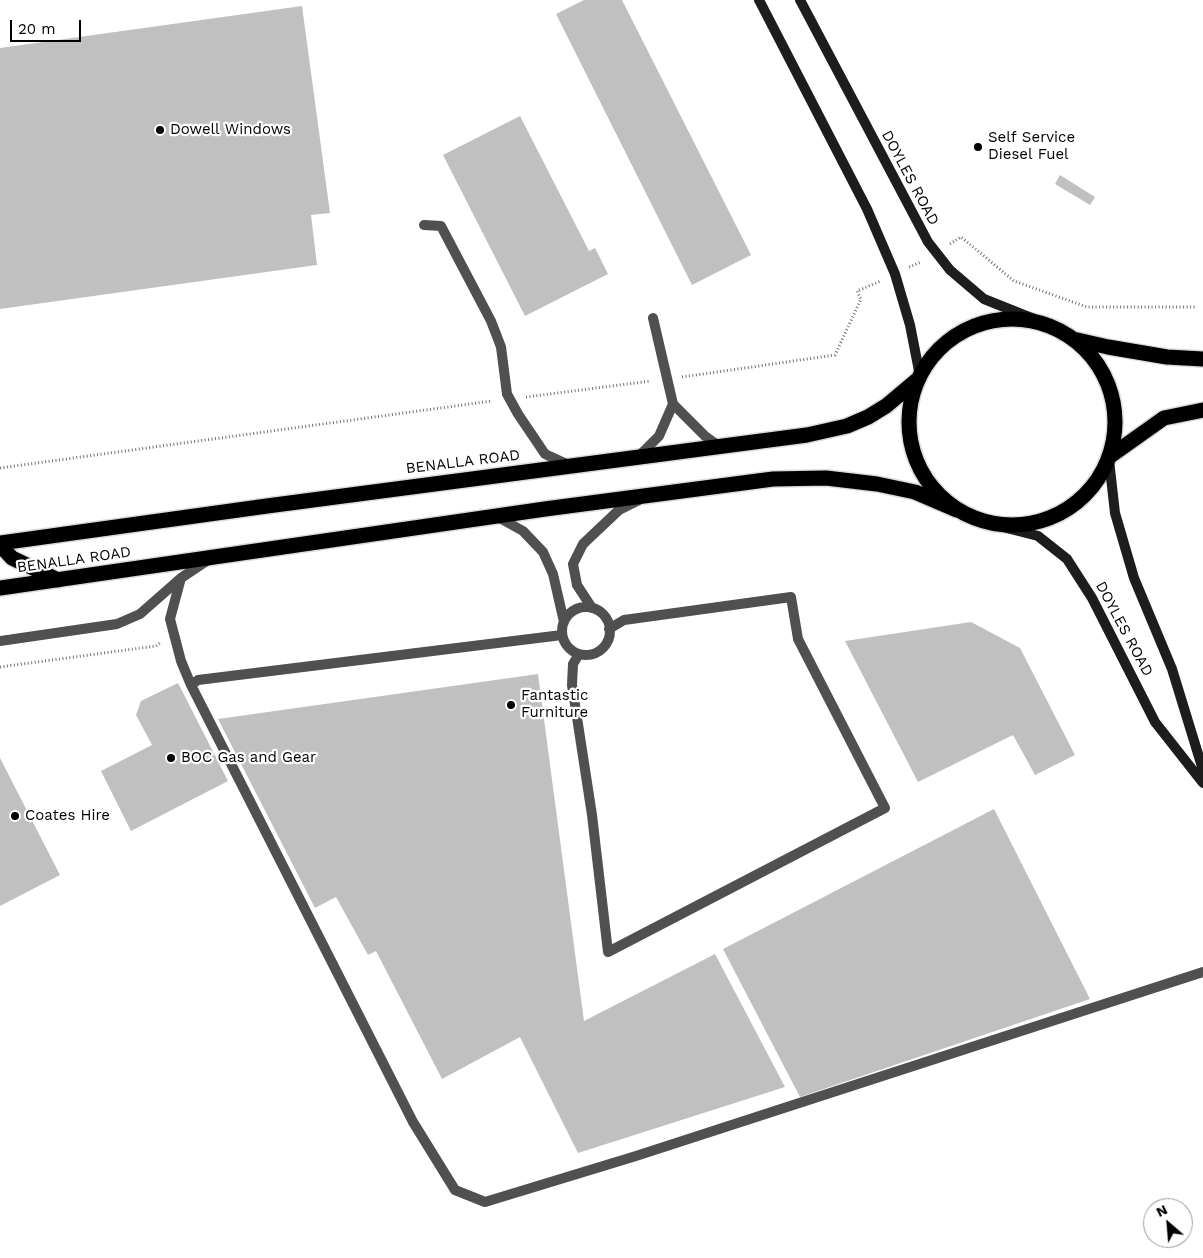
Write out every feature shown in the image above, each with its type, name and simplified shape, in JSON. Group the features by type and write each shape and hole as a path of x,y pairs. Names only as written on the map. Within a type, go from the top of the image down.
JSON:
{"highway":[{"path":"957,510 934,491 918,466 909,438 909,408 918,378 936,352 959,333 986,322 1015,319 1044,324 1073,338 1108,347 1167,357 1203,359"},
{"path":"1073,338 1096,362 1111,392 1116,425 1109,459"},
{"name":"BENALLA ROAD","path":"0,544 247,508 807,435 847,426 868,417 886,406 918,378"},
{"path":"1109,459 1164,418 1203,410"},
{"name":"BENALLA ROAD","path":"0,588 651,494 773,479 826,478 878,484 915,492 991,524 1028,525 1062,513 1090,491 1109,459"},
{"path":"0,544 12,558 58,580"}],"main road":[{"path":"759,0 867,209 895,274 910,325 918,378"},
{"name":"DOYLES ROAD","path":"800,0 884,162 928,242 937,254 950,270 984,299 1044,324"},
{"name":"DOYLES ROAD","path":"1109,459 1115,513 1134,578 1172,669 1203,770"},
{"name":"DOYLES ROAD","path":"991,524 1038,536 1067,559 1092,598 1155,722 1203,783"}],"lane":[{"path":"424,225 441,226 491,320 501,347 507,394 518,414 545,454 571,466"},
{"path":"653,318 673,404 705,436 720,447"},
{"path":"638,457 659,436 673,404"},
{"path":"496,516 523,531 543,552 553,574 564,622 562,635 568,647 579,654 594,654 606,644 609,629 604,616 592,608 577,585 573,564 583,544 619,510 651,494"},
{"name":"BENALLA ROAD","path":"0,642 118,624 140,614 181,578 213,557"},
{"path":"181,578 170,619 181,661 191,685 413,1122 454,1190 485,1202 645,1153 1203,972"},
{"path":"579,654 573,664 572,685 592,815 608,952 885,808 798,639 791,597 624,620 609,629"},
{"path":"564,622 572,612 579,609 592,608"},
{"path":"191,685 198,680 562,635"}],"path":[{"path":"937,254 961,237 1014,281 1087,307 1195,307"},
{"path":"0,668 156,646 174,634"}],"building":[{"path":"584,0 622,0 751,255 692,285 556,14"},
{"name":"Dowell Windows","path":"302,6 330,213 311,215 317,265 0,309 0,48"},
{"path":"520,116 589,251 595,248 608,274 525,316 443,155"},
{"path":"1060,175 1095,197 1090,205 1055,184"},
{"path":"971,622 1020,648 1075,755 1035,775 1013,735 918,782 845,641"},
{"path":"538,674 584,1021 715,954 785,1087 578,1153 520,1037 442,1079 376,951 368,955 336,897 315,908 218,719"},
{"name":"BOC Gas and Gear","path":"178,683 228,781 131,831 101,771 152,745 136,715 141,701"},
{"name":"Coates Hire","path":"0,758 60,875 0,906"},
{"path":"994,809 1090,999 800,1097 723,949"}],"place":[{"name":"Dowell Windows","path":"160,130"},
{"name":"Self Service Diesel Fuel","path":"978,147"},
{"name":"Fantastic Furniture","path":"511,705"},
{"name":"BOC Gas and Gear","path":"171,758"},
{"name":"Coates Hire","path":"15,816"}]}
